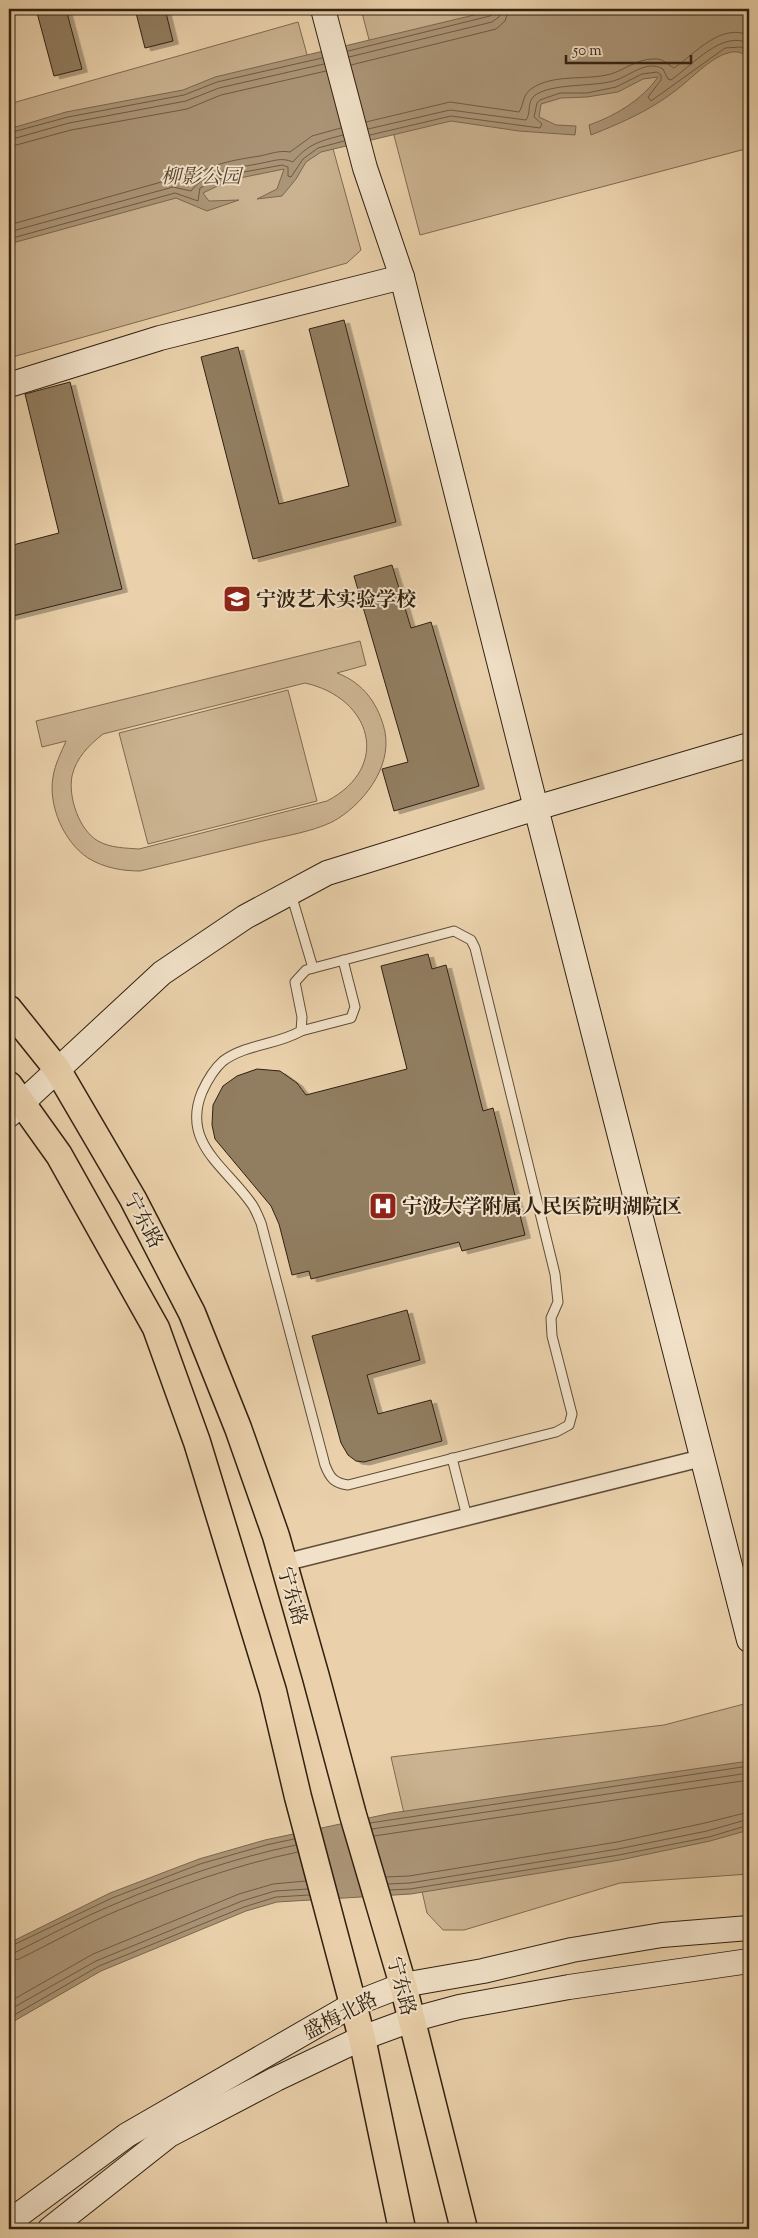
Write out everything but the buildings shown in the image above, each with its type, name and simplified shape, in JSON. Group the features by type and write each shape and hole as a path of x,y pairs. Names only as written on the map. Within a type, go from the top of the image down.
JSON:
{"main road":[{"name":"宁东路","path":"9,1009 57,1069 134,1199 192,1313 238,1428 283,1563 353,1815 403,1985 464,2229"},
{"name":"宁东路","path":"13,1101 59,1155 156,1328 197,1442 273,1691 298,1797 354,2004 402,2229"}],"street":[{"path":"323,9 365,168 402,277 749,1640"},
{"path":"9,385 160,338 402,277"},
{"path":"13,1101 57,1069 162,973 245,917 327,874 536,808 749,745"},
{"path":"283,1563 702,1458"},
{"name":"盛梅北路","path":"9,2222 127,2135 354,2004 403,1985 483,1971 572,1950 662,1935 749,1928"},
{"name":"盛梅北路","path":"50,2229 169,2135 276,2079 362,2038 411,2020 459,2007 569,1987 749,1961"}],"lane":[{"path":"290,893 313,968"},
{"path":"301,1031 302,1017 295,982 306,970 343,960 454,931 471,940 475,948 558,1284 558,1302 552,1318 552,1336 572,1414 569,1425 556,1432 348,1485 337,1484 329,1477 261,1223 252,1203 217,1165 201,1140 196,1120 197,1104 207,1080 224,1061 252,1047 290,1038 301,1031 351,1018 355,1007 343,960"},
{"path":"452,1458 468,1517"}],"green space":[{"path":"361,9 749,9 749,148 420,235"},
{"name":"柳影公园","path":"298,22 361,250 347,263 9,358 9,104"},
{"path":"360,641 366,665 337,673 347,677 369,696 379,713 385,732 386,746 379,772 364,796 343,815 332,822 298,833 140,871 120,870 88,858 79,851 65,833 56,811 52,788 55,768 66,741 42,747 36,721","holes":["305,683 328,691 346,703 359,718 366,735 366,753 360,770 347,787 327,801 139,849 118,847 98,841 91,836 80,821 73,803 72,776 84,752 103,734"]},
{"path":"288,690 317,801 148,844 119,733"},
{"path":"744,1704 749,1730 749,1874 620,1883 464,1930 443,1930 427,1913 391,1757 664,1725"}],"water":[{"path":"499,9 749,9 749,57 737,52 721,55 655,105 591,135 589,125 609,117 636,100 658,77 643,79 618,92 587,97 561,98 541,104 539,117 556,125 576,126 575,135 519,131 451,121 321,152 306,162 296,179 282,196 257,199 277,189 284,169 230,180 203,193 209,201 239,200 207,211 176,198 9,244 9,129 66,112 183,90 215,77"},
{"path":"749,1761 749,1830 710,1841 620,1860 411,1894 277,1902 246,1911 101,1971 9,2024 9,1943 110,1893 199,1859 265,1840 392,1813"}],"place":[{"name":"宁波艺术实验学校","path":"237,599"},
{"name":"宁波大学附属人民医院明湖院区","path":"383,1206"}]}
